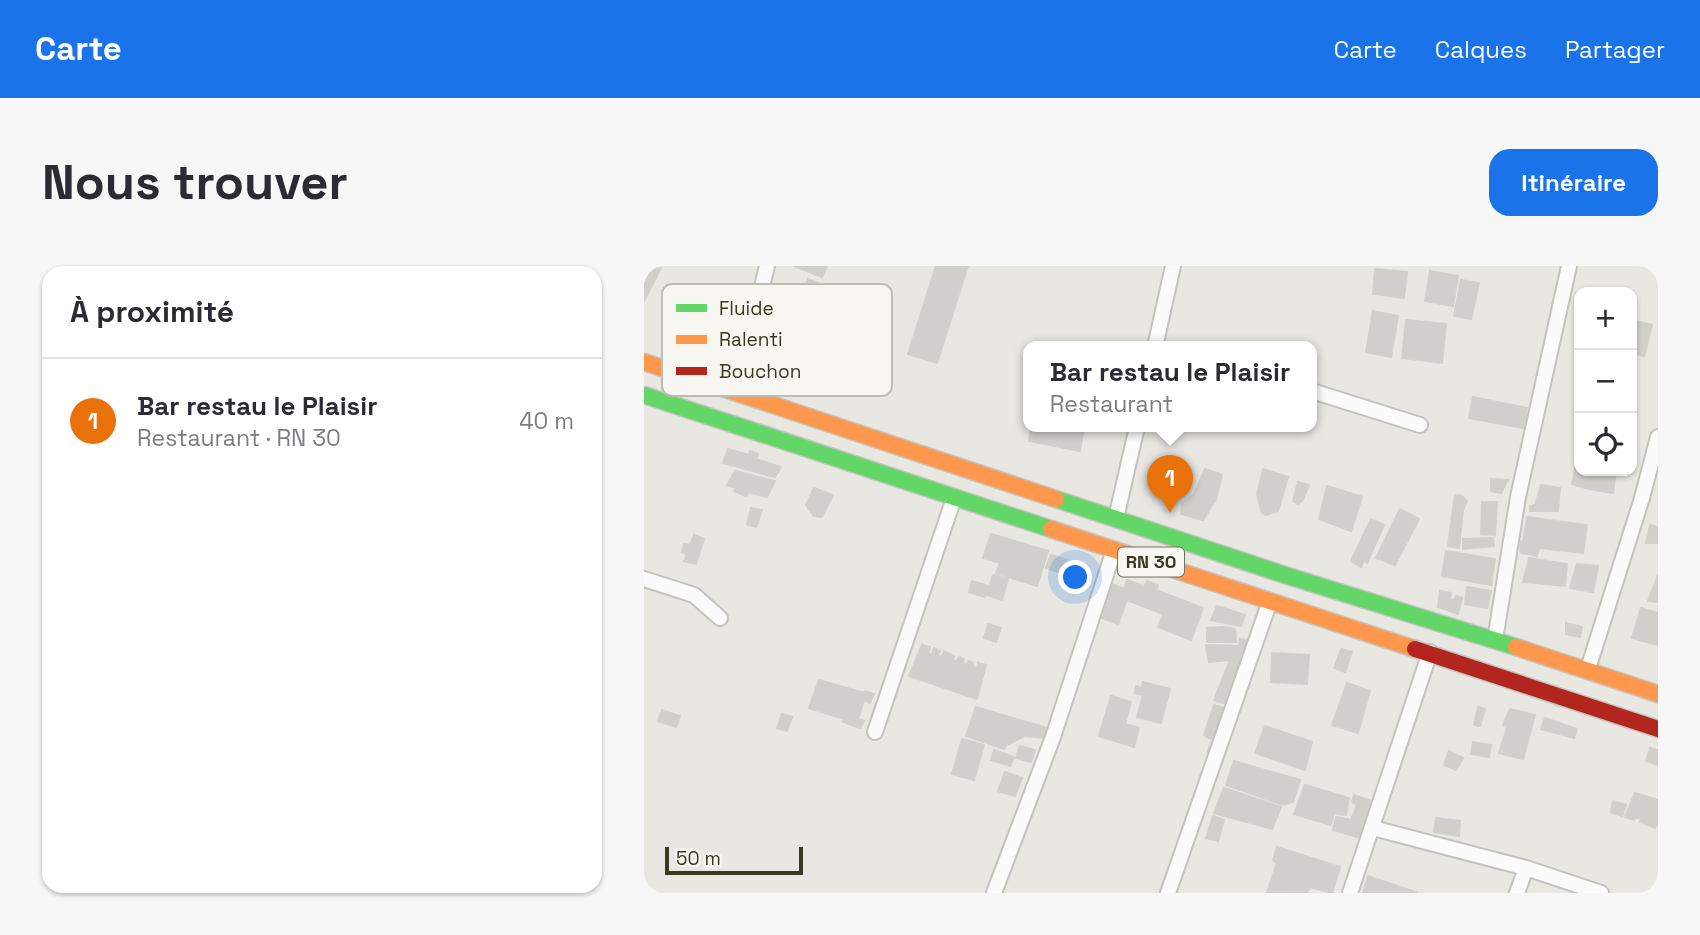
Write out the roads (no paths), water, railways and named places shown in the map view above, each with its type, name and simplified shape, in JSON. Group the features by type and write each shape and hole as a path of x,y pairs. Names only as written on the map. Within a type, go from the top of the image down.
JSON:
{"main road":[{"name":"RN 30","path":"644,362 662,368"},
{"name":"RN 30","path":"644,395 1658,729"},
{"name":"RN 30","path":"748,396 1288,576 1588,669 1658,694"}],"street":[{"path":"763,284 767,266"},
{"path":"1156,341 1173,266"},
{"path":"1494,640 1518,496 1569,266"},
{"path":"1317,393 1420,425"},
{"path":"1116,518 1136,432"},
{"path":"1588,669 1658,438"},
{"path":"875,732 954,498"},
{"path":"994,893 1053,737 1114,550"},
{"path":"644,579 694,595 720,618"},
{"path":"1168,893 1269,601"},
{"path":"1350,893 1430,652"},
{"path":"1373,828 1526,868 1601,893"},
{"path":"1517,893 1526,868"}],"place":[{"name":"Bar restau le Plaisir","path":"1170,513"}]}
